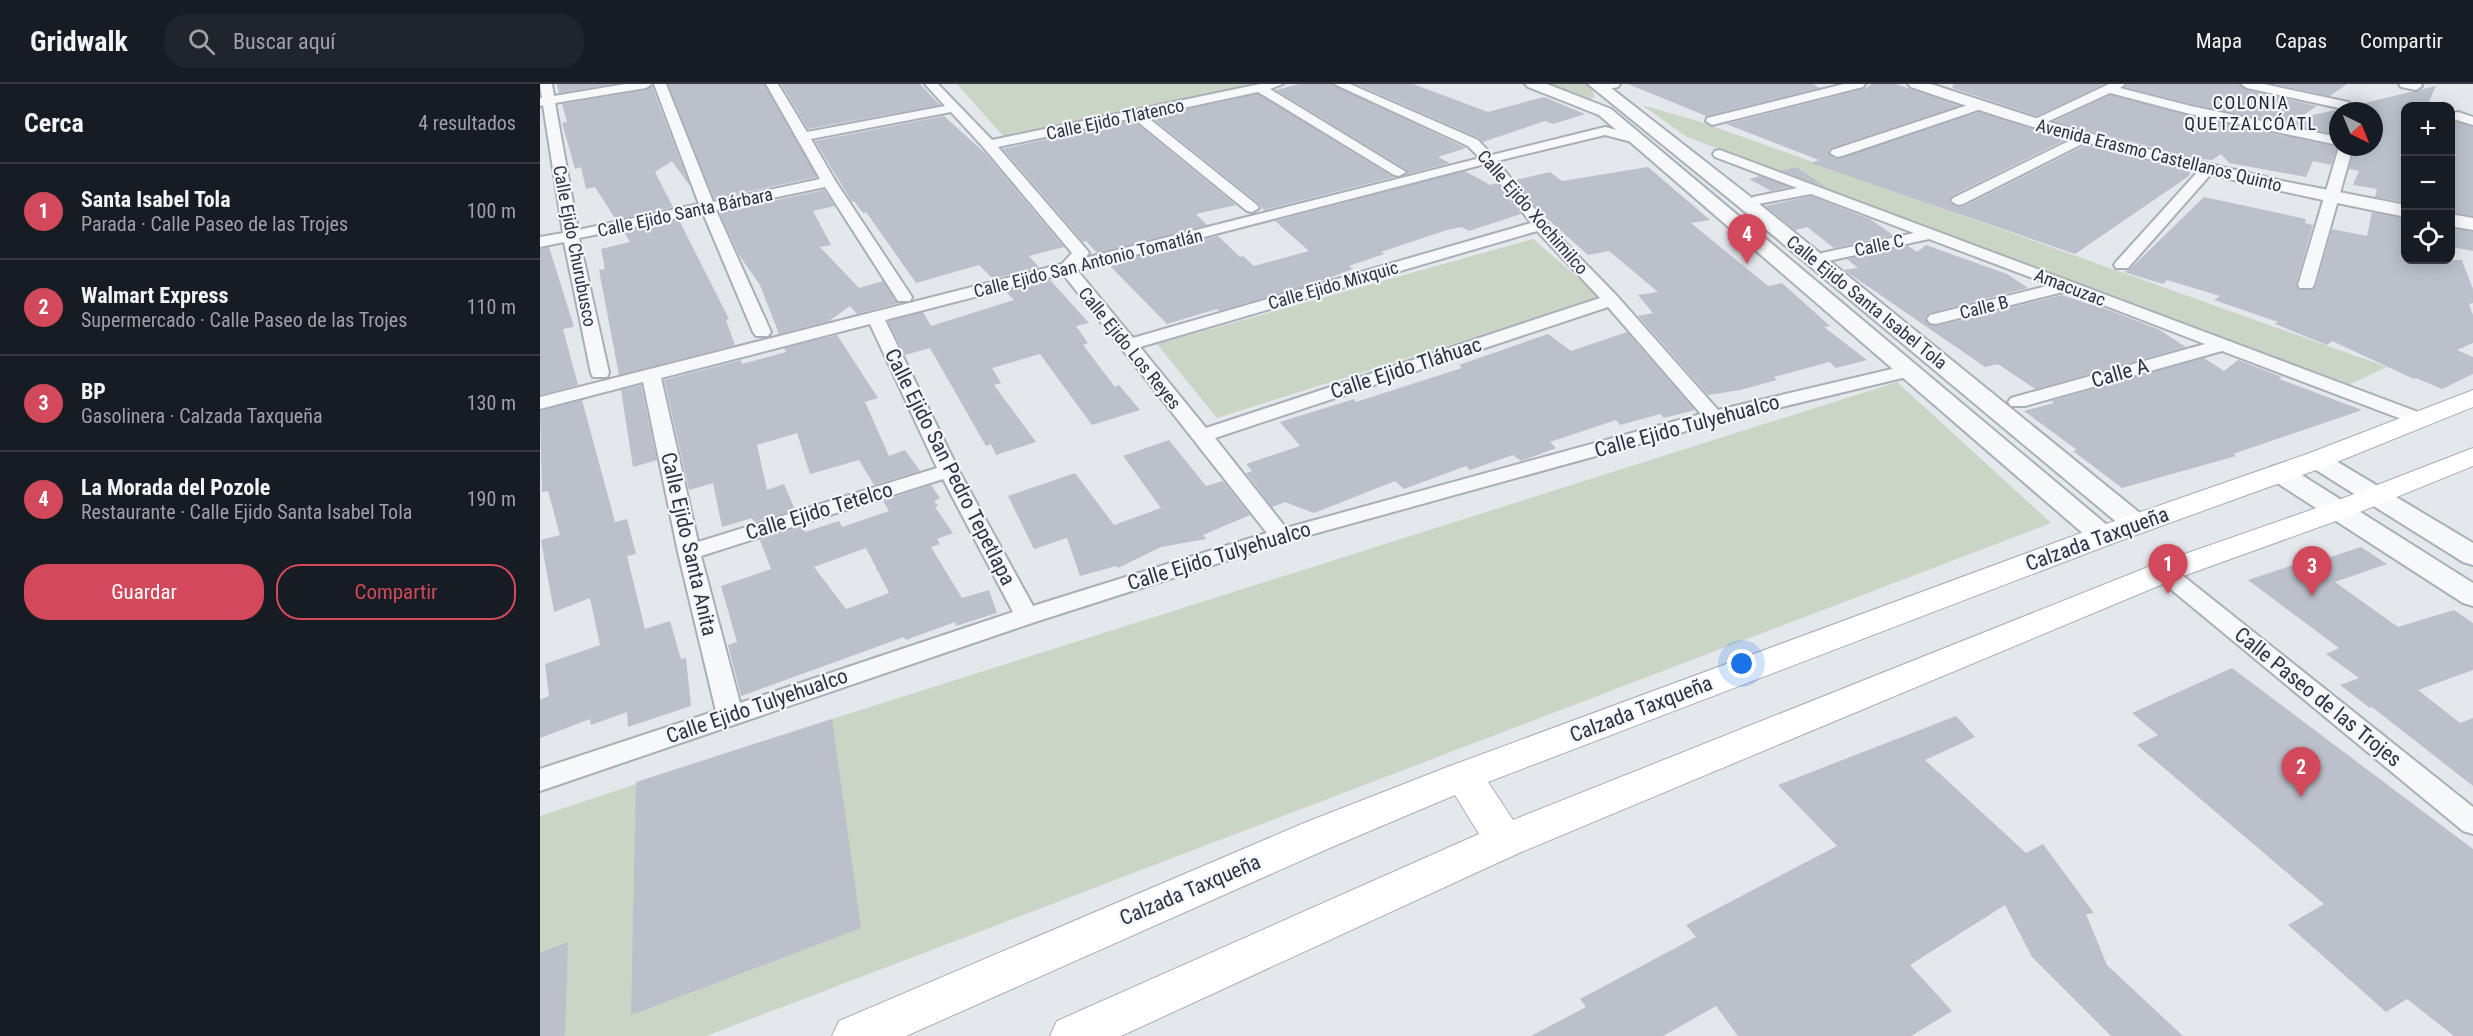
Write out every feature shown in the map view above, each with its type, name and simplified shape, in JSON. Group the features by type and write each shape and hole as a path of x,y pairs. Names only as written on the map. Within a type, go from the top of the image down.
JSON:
{"main road":[{"name":"Calzada Taxqueña","path":"855,1036 1274,854 1463,776 2120,530 2317,460 2473,398"},
{"path":"1073,1036 1219,968 1505,841 2164,572 2339,510 2473,456"},
{"path":"1463,776 1505,841"}],"street":[{"name":"Calle Ejido Churubusco","path":"546,84 544,101 600,373"},
{"path":"544,101 646,84"},
{"path":"660,84 708,208 762,332"},
{"path":"772,84 829,182 903,297"},
{"name":"Calle Ejido Los Reyes","path":"931,84 989,145 1082,253 1067,268 1268,517 1280,536"},
{"name":"Calle Ejido Tlatenco","path":"989,145 1277,84"},
{"name":"Calle Ejido Xochimilco","path":"1340,84 1473,143 1540,225 1611,300 1714,417"},
{"path":"1533,84 1601,94"},
{"path":"1712,121 1859,84"},
{"name":"Avenida Erasmo Castellanos Quinto","path":"1916,84 2033,123 2206,171 2401,210"},
{"path":"2247,84 2330,102"},
{"path":"2082,86 2110,88 2190,110 2329,139"},
{"path":"1260,88 1399,172"},
{"path":"2033,123 2110,88"},
{"name":"Calle Ejido San Antonio Tomatlán","path":"540,403 1067,268 1485,155 1601,118 1601,94"},
{"name":"Calle Ejido Santa Isabel Tola","path":"1601,94 1636,139 1909,371 2120,530"},
{"name":"Calle Ejido Santa Isabel Tola","path":"1601,94 1754,209 2120,530"},
{"path":"1837,153 1977,106"},
{"path":"802,137 953,108"},
{"path":"1137,115 1252,208"},
{"path":"2458,116 2473,121"},
{"name":"Calle Ejido San Antonio Tomatlán","path":"540,388 1399,172 1605,131 1636,139"},
{"path":"1958,201 2083,138"},
{"name":"Amacuzac","path":"1720,154 2419,419"},
{"path":"2306,285 2344,156"},
{"path":"2122,264 2206,171"},
{"name":"Calle Ejido Santa Bárbara","path":"540,242 829,182"},
{"path":"1758,200 1813,189"},
{"path":"2455,221 2473,224"},
{"name":"Calle Ejido Mixquic","path":"1127,345 1540,225"},
{"name":"Calle C","path":"1828,256 1929,234"},
{"name":"Calle B","path":"1936,319 2068,286"},
{"name":"Calle Ejido Tláhuac","path":"1201,436 1611,300"},
{"name":"Calle Ejido San Pedro Tepetlapa","path":"875,317 948,471 1027,616"},
{"name":"Calle A","path":"2018,402 2222,345"},
{"name":"Calle Ejido Tulyehualco","path":"540,780 730,714 1027,616 1280,536 1714,417 1909,371"},
{"name":"Calle Ejido Santa Anita","path":"651,374 689,552 730,714"},
{"path":"2317,460 2473,556"},
{"name":"Calle Ejido Tetelco","path":"689,552 948,471"},
{"path":"2280,473 2473,596"},
{"name":"Calle Paseo de las Trojes","path":"2164,572 2473,823"}],"green space":[{"path":"957,84 1256,84 1005,138"},
{"path":"1542,84 1587,84 1591,87 1595,98 1584,99"},
{"path":"1642,105 1698,121 2387,367 2350,384 1687,137"},
{"path":"1533,239 1600,297 1217,418 1157,344"},
{"path":"1897,382 2051,523 706,1036 540,1036 540,816 832,719"}],"building":[{"path":"557,84 612,84 559,93"},
{"path":"668,84 764,84 817,177 714,199"},
{"path":"781,84 920,84 940,105 808,129"},
{"path":"1299,84 1332,84 1466,148 1438,157 1450,163 1407,174 1407,170 1276,90"},
{"path":"1356,84 1413,84 1488,112 1544,97 1585,114 1553,124 1545,121 1483,142 1479,138"},
{"path":"1628,84 1813,84 1820,88 1706,116"},
{"path":"1872,84 1896,84 1959,106 1831,148 1828,154 1836,159 1979,112 2067,139 1952,196 1949,202 1957,207 1964,206 2086,145 2190,172 2189,176 2075,254 1811,163 1819,160 1726,124 1864,89"},
{"path":"1954,84 2104,84 2037,116 1952,88"},
{"path":"2127,84 2239,84 2247,90 2317,106 2299,118 2329,112 2329,133 2192,104 2125,87"},
{"path":"2275,84 2347,84 2330,96"},
{"path":"652,86 690,186 672,161 655,172 673,207 616,220 595,187 586,189 581,167 575,169 562,123 567,122 562,104 646,90"},
{"path":"2436,86 2429,102 2401,102 2401,201 2375,197 2377,189 2353,185 2359,171 2349,169 2353,156 2383,156 2383,102 2369,102"},
{"path":"1258,94 1394,177 1264,210 1151,117"},
{"path":"2110,95 2190,116 2329,145 2329,156 2334,156 2331,165 2313,161 2306,177 2229,163 2221,154 2212,160 2192,158 2054,121"},
{"path":"944,116 985,153 1064,247 1029,256 1039,267 993,279 979,265 916,283 866,212 863,213 854,201 852,202 815,141"},
{"path":"1132,120 1236,205 1196,214 1207,225 1097,253 1086,241 1083,242 1003,149"},
{"path":"2455,120 2473,127 2473,216 2455,213"},
{"path":"1648,167 1710,220 1691,223 1768,286 1782,283 1830,326 1824,327 1867,360 1836,368 1829,362 1774,377 1777,380 1740,390 1708,395 1638,316 1653,313 1638,295 1658,292 1609,251 1588,255 1541,213 1515,180 1550,172 1562,181"},
{"path":"1796,167 1826,187 1781,171"},
{"path":"1465,171 1490,185 1497,183 1521,214 1469,231 1462,227 1447,230 1381,252 1384,254 1349,266 1353,269 1307,286 1219,311 1217,309 1167,324 1108,264 1218,236 1240,257 1243,256 1254,266 1309,251 1275,221"},
{"path":"1760,176 1789,187 1771,191 1749,179"},
{"path":"824,190 835,206 813,211 831,245 820,247 859,288 883,281 899,303 857,314 850,306 829,321 779,334 760,285 739,255 719,212"},
{"path":"1811,196 1870,219 1893,235 1834,248 1807,227 1795,230 1765,206"},
{"path":"2204,197 2306,219 2305,223 2313,225 2296,284 2300,290 2312,290 2316,286 2332,229 2367,236 2372,212 2401,218 2401,264 2455,264 2455,260 2462,260 2473,289 2473,303 2469,304 2473,315 2473,343 2457,350 2473,357 2473,374 2442,389 2414,379 2332,341 2327,345 2275,324 2278,322 2214,300 2220,296 2167,280 2163,284 2124,272 2130,269"},
{"path":"679,220 729,319 726,320 735,345 619,375 599,270 605,269 601,249 630,242 623,231"},
{"path":"2455,229 2473,232 2473,251 2455,248"},
{"path":"1926,245 2007,274 2028,288 1929,313 1925,319 1930,325 1937,326 2062,295 2091,303 2158,329 2186,347 2035,389 1998,364 1985,367 1844,270 1858,268 1847,259 1908,246 1917,252"},
{"path":"549,247 574,327 563,329 578,385 540,395 540,249"},
{"path":"1050,280 1089,323 1076,326 1088,343 1083,345 1115,387 1119,385 1140,410 1092,425 1040,354 992,368 1001,383 994,385 1036,442 996,455 991,444 986,446 930,348 905,355 888,321 923,312 931,326 1014,300 1005,291"},
{"path":"1627,332 1695,410 1664,418 1660,414 1620,425 1616,420 1550,442 1556,448 1521,461 1513,455 1470,470 1466,466 1404,489 1395,481 1314,513 1285,502 1272,507 1246,473 1252,471 1246,464 1300,446 1280,422 1354,399 1356,402 1462,368 1459,365 1548,334 1571,351"},
{"path":"837,335 878,398 865,402 889,456 905,450 920,471 874,485 859,460 810,474 797,433 757,445 767,490 784,484 795,510 754,522 752,518 722,527 713,483 689,490 664,380 741,360 742,364 786,352 784,348"},
{"path":"2204,358 2224,371 2238,360 2282,377 2279,379 2362,410 2233,454 2236,456 2122,488 2073,451 2077,450 2024,411 2054,403 2051,401"},
{"path":"641,385 657,460 633,467 621,390"},
{"path":"582,400 615,522 627,519 636,554 627,556 645,629 670,621 681,659 686,658 691,706 628,727 627,712 591,725 590,719 540,738 540,700 549,696 545,664 600,645 590,598 554,612 541,540 560,535 548,491 542,492 540,411"},
{"path":"1169,440 1206,486 1223,481 1250,515 1203,535 1206,539 1161,547 1118,568 1116,566 1080,576 1067,538 1034,549 1008,496 1075,473 1114,525 1161,508 1123,456"},
{"path":"931,485 940,498 934,501 938,506 935,507 953,533 937,539 940,544 931,547 962,598 989,590 997,613 956,626 955,622 906,640 904,637 741,696 728,645 737,642 721,586 771,569 760,540 803,526 805,532 839,521 842,527 889,511 883,501","holes":["866,548 889,593 846,609 814,567"]},
{"path":"2361,547 2387,564 2335,582 2398,627 2454,610 2473,623 2473,670 2418,690 2460,723 2473,718 2473,786 2372,707 2370,708 2340,685 2359,678 2326,654 2339,648 2248,580 2305,561 2309,564"},
{"path":"2232,668 2473,849 2473,1036 2454,1036 2407,999 2386,1012 2288,925 2324,904 2137,745 2158,735 2132,713"},
{"path":"1956,716 1975,737 1925,760 2026,853 2043,844 2094,913 2086,914 2107,965 2183,1036 2111,1036 2032,957 2005,905 1910,965 1952,1011 1911,1036 1738,1036 1716,1006 1663,1036 1531,1036 1586,1007 1580,999 1696,937 1686,925 1837,846 1778,785"},
{"path":"832,719 861,928 631,1015 636,782"},
{"path":"568,942 565,1036 540,1036 540,953"}],"place":[{"name":"La Morada del Pozole","path":"1747,264"},
{"name":"Santa Isabel Tola","path":"2168,594"},
{"name":"BP","path":"2312,596"},
{"name":"Walmart Express","path":"2301,797"}],"district":[{"name":"COLONIA QUETZALCÓATL","path":"2251,112"}]}
